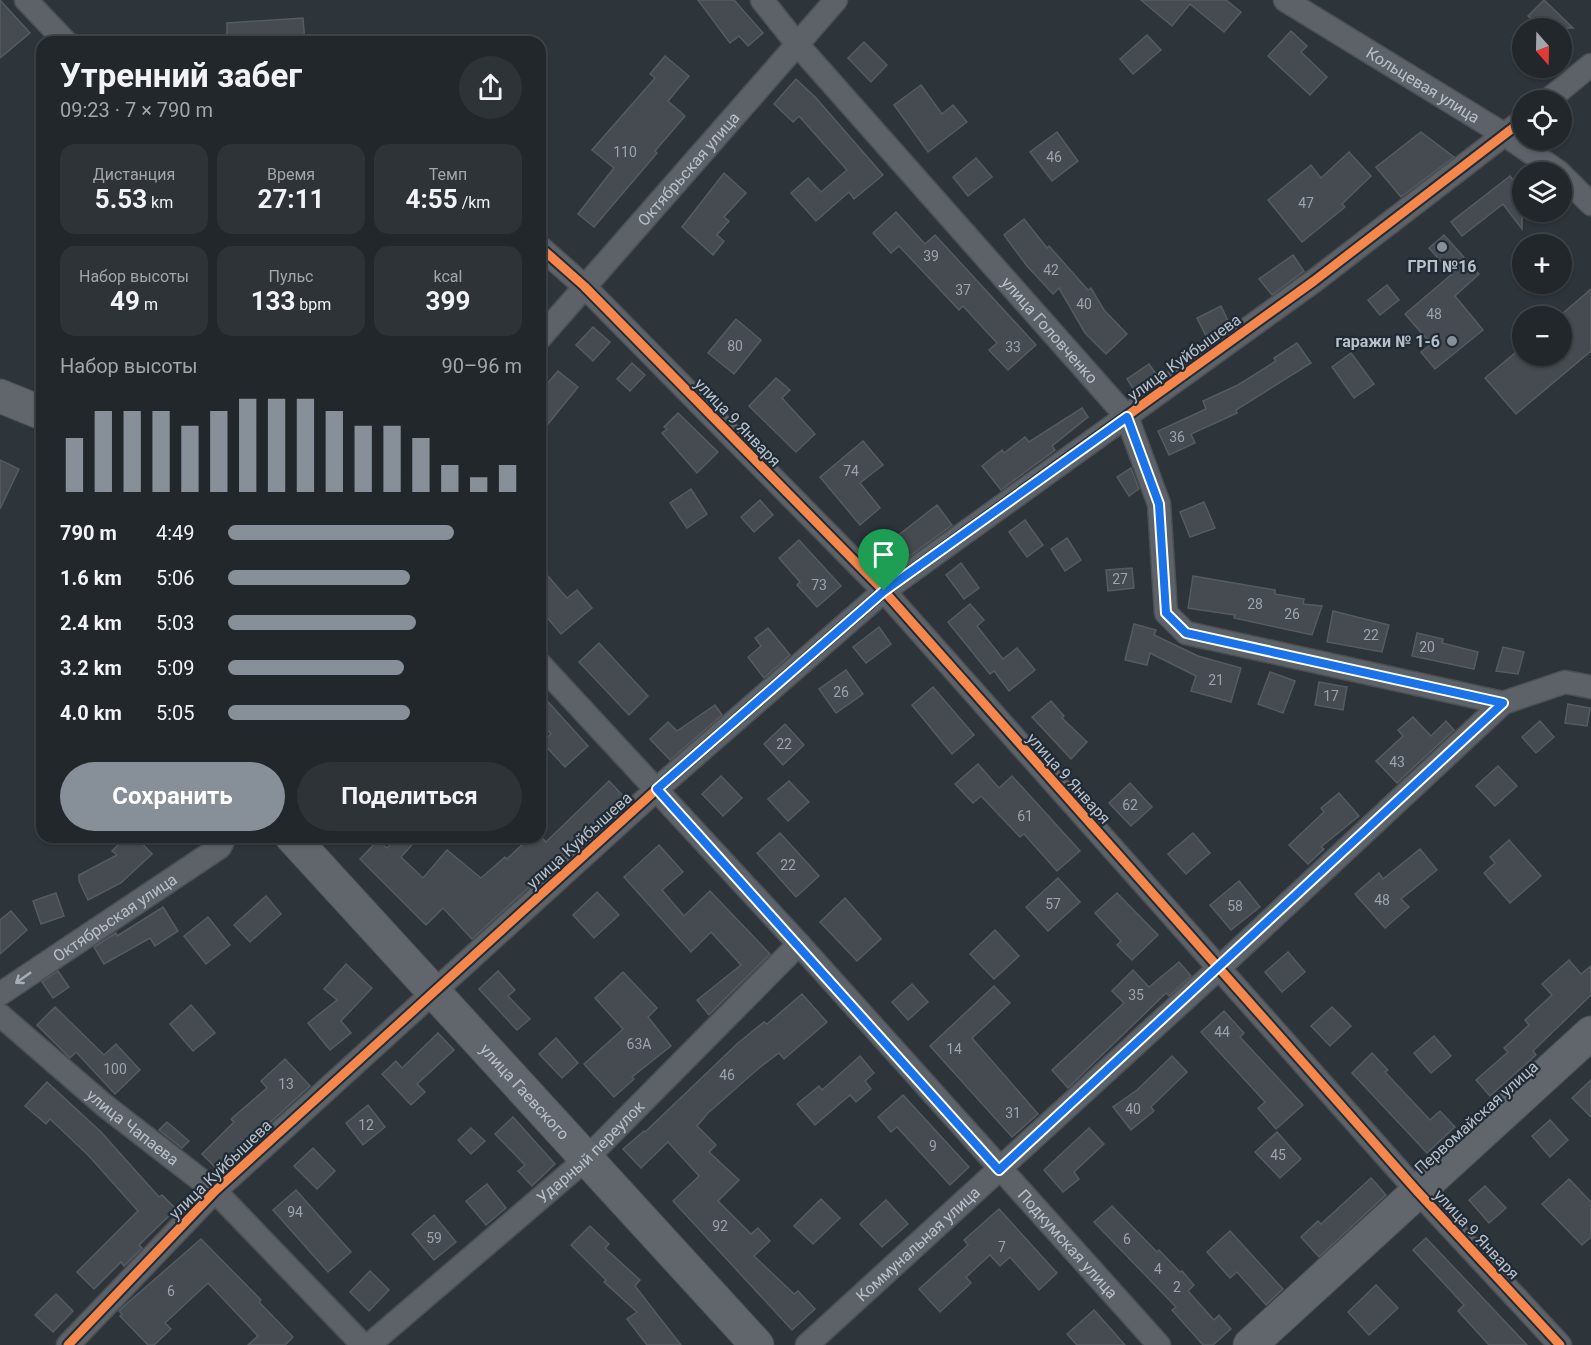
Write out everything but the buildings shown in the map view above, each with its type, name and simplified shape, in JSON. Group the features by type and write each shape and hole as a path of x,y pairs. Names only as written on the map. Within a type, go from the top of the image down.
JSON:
{"main road":[{"path":"0,396 36,411"},
{"name":"улица Гаевского","path":"298,843 585,1160 757,1345"},
{"name":"Первомайская улица","path":"1250,1345 1591,1033"}],"street":[{"path":"26,0 60,36"},
{"name":"улица Головченко","path":"762,0 797,44 1127,417 1159,504 1166,613 1186,633 1503,703"},
{"name":"Октябрьская улица","path":"546,331 836,0"},
{"name":"Кольцевая улица","path":"1285,0 1512,127"},
{"path":"1560,90 1591,65"},
{"name":"улица Куйбышева","path":"68,1345 215,1191 657,789 884,591 1314,281 1512,130"},
{"name":"Кольцевая улица","path":"1536,150 1548,162"},
{"name":"Кольцевая улица","path":"1572,186 1591,204"},
{"name":"улица 9 Января","path":"546,252 584,286 884,591 1417,1191 1560,1345"},
{"name":"Подкумская улица","path":"546,670 799,944 999,1170 1159,1345"},
{"path":"1503,703 1565,682 1591,687"},
{"name":"Коммунальная улица","path":"807,1345 1218,969 1503,703"},
{"name":"Октябрьская улица","path":"0,994 220,847 222,843"},
{"name":"Ударный переулок","path":"369,1345 585,1160 799,944"},
{"name":"улица Чапаева","path":"0,1015 104,1105 215,1191 363,1345"}],"cycle path":[{"path":"68,1345 215,1191 657,789 884,591 1314,281 1512,129"},
{"path":"546,252 584,286 884,591 1417,1191 1560,1345"}],"place":[{"name":"ГРП №16","path":"1442,247"},
{"name":"гаражи № 1-6","path":"1452,341"}],"route":[{"path":"1127,417 1159,504 1166,613 1186,633 1503,703 999,1170 799,944 657,789 884,591 1127,417"}]}
